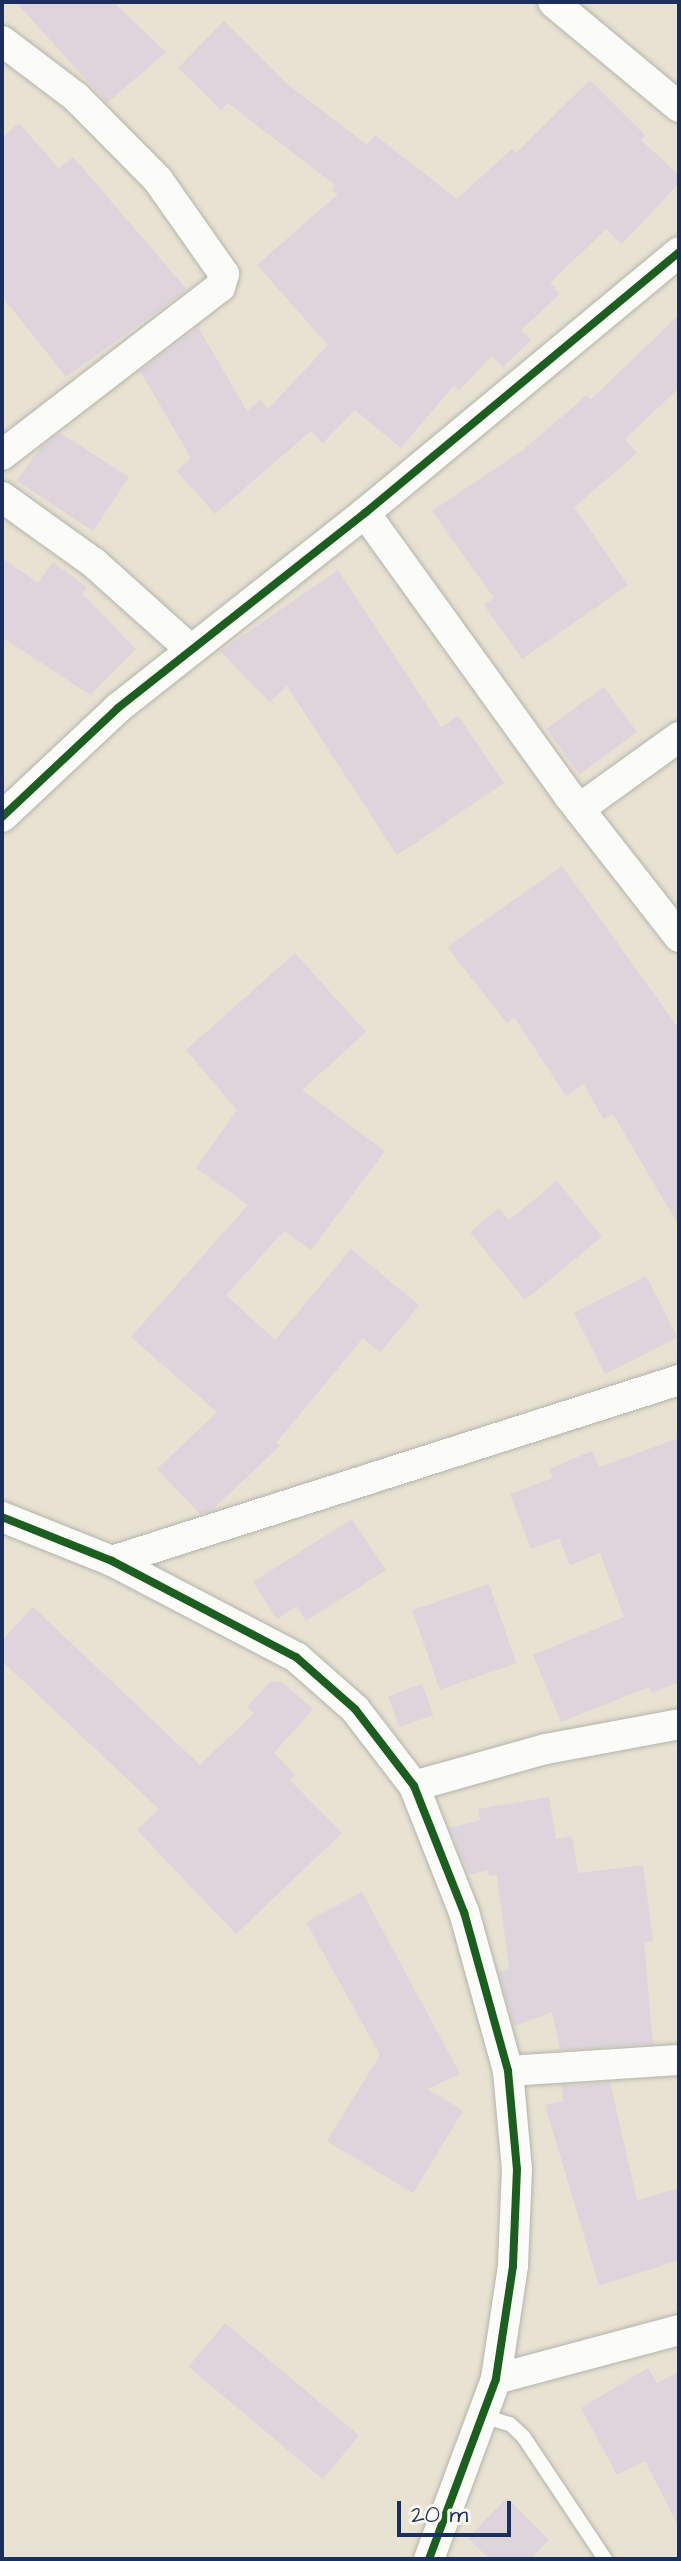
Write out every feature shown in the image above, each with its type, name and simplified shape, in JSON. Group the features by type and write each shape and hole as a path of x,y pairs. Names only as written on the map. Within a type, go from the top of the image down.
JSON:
{"street":[{"path":"553,2 679,107"},
{"path":"2,41 76,97 158,180 224,274 220,287 2,455"},
{"path":"2,817 118,708 365,513 679,252"},
{"path":"2,497 94,563 191,650"},
{"path":"365,513 579,809 679,937"},
{"path":"579,809 679,737"},
{"path":"112,1561 679,1380"},
{"path":"2,1517 112,1561 296,1657 355,1709 414,1786 464,1912 508,2071 517,2169 513,2266 496,2379 429,2559"},
{"path":"414,1786 546,1749 679,1724"},
{"path":"508,2071 679,2060"},
{"path":"496,2379 679,2330"}],"lane":[{"path":"483,2416 510,2424 523,2436 605,2559"}],"building":[{"path":"16,2 113,2 166,52 107,103"},
{"path":"224,21 286,83 367,145 375,135 457,199 512,149 516,153 590,80 645,135 641,140 679,175 679,183 622,244 606,229 550,283 560,294 521,330 531,340 503,367 492,356 459,390 454,385 401,448 355,410 323,443 311,431 215,514 177,471 191,458 140,371 198,327 247,411 260,400 268,409 328,345 257,265 338,194 332,190 335,185 228,103 221,110 178,68"},
{"path":"19,123 59,169 73,157 187,290 66,377 2,296 2,138"},
{"path":"679,315 679,388 625,439 637,453 574,507 628,585 522,659 484,605 494,598 432,511 523,450 587,395 591,399"},
{"path":"60,433 129,477 93,531 17,481 39,449"},
{"path":"2,558 38,583 53,562 87,587 82,594 136,649 90,695 2,637"},
{"path":"338,570 441,727 458,716 504,783 397,855 287,686 270,702 220,651"},
{"path":"604,687 637,732 579,774 547,729"},
{"path":"562,866 679,1029 679,1226 613,1114 603,1119 584,1084 566,1096 514,1017 507,1023 447,947"},
{"path":"295,953 366,1032 302,1090 385,1151 311,1250 284,1231 226,1295 275,1340 351,1249 419,1305 380,1353 363,1338 276,1443 280,1446 212,1510 200,1514 157,1469 217,1412 131,1337 248,1205 196,1168 237,1110 186,1050"},
{"path":"557,1181 602,1237 525,1300 470,1232 499,1208 509,1220"},
{"path":"646,1276 677,1337 605,1374 574,1313"},
{"path":"679,1438 679,1682 652,1693 649,1687 561,1722 533,1655 624,1617 600,1553 570,1565 559,1538 531,1549 510,1494 553,1478 549,1469 592,1451 599,1467"},
{"path":"352,1519 386,1570 306,1621 297,1606 277,1619 253,1582"},
{"path":"489,1584 516,1663 440,1690 412,1610"},
{"path":"33,1607 200,1765 254,1713 247,1707 270,1682 282,1682 313,1709 274,1753 295,1775 290,1780 342,1833 236,1934 137,1830 159,1809 2,1661 2,1640"},
{"path":"422,1684 433,1715 399,1727 388,1696"},
{"path":"549,1797 556,1839 572,1836 578,1873 643,1865 653,1941 644,1942 653,2044 560,2050 552,2012 514,2026 499,1972 509,1968 497,1875 489,1876 488,1870 469,1875 450,1828 480,1820 478,1809"},
{"path":"362,1892 460,2074 427,2089 463,2111 413,2193 327,2141 380,2055 306,1922"},
{"path":"610,2082 637,2200 679,2188 679,2260 599,2286 545,2105 563,2101 562,2086"},
{"path":"225,2323 359,2435 322,2479 188,2367"},
{"path":"648,2368 657,2383 679,2372 679,2527 645,2461 617,2475 581,2408"},
{"path":"507,2498 549,2540 531,2559 489,2559 468,2538"}],"cycle path":[{"path":"2,817 118,708 365,513 679,252"},
{"path":"2,1517 112,1561 296,1657 355,1709 414,1786 464,1912 508,2071 517,2169 513,2266 496,2379 429,2559"}]}
